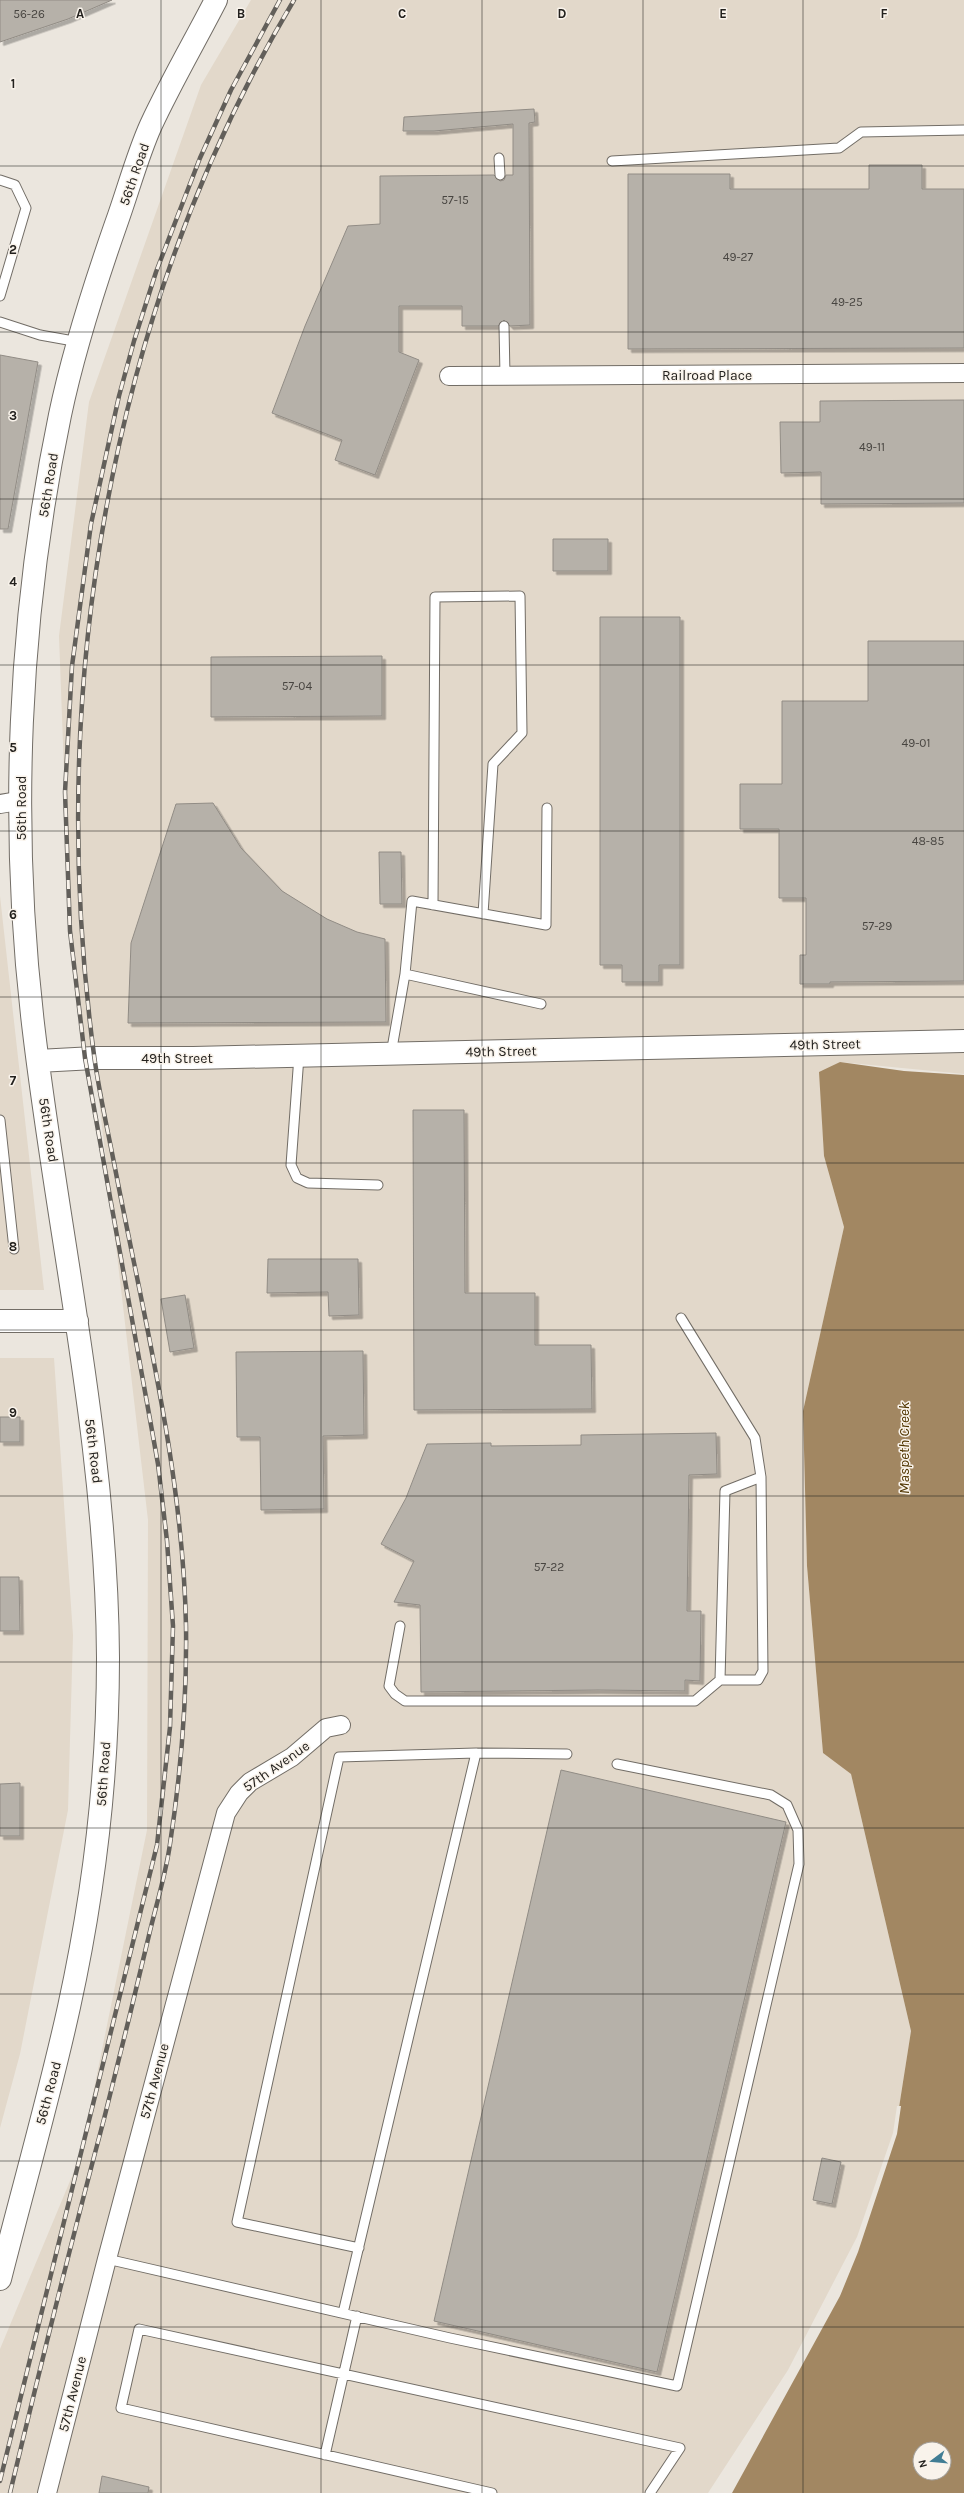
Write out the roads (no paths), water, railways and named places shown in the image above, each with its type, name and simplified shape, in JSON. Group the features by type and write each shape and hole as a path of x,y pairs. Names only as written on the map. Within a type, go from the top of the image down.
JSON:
{"main road":[{"name":"56th Road","path":"0,2279 73,1989 91,1885 105,1766 108,1664 105,1561 95,1454 77,1321 38,1061 9,802 31,591 60,412 99,274 150,128 216,0"},
{"name":"49th Street","path":"38,1061 94,1058 299,1056 964,1041"},
{"path":"0,1321 77,1321"}],"street":[{"name":"Railroad Place","path":"449,376 964,373"},
{"name":"57th Avenue","path":"47,2493 107,2259 226,1813 238,1793 250,1782 292,1757 326,1728 341,1725"}],"lane":[{"path":"612,162 839,148 861,132 964,130"},
{"path":"499,158 500,175"},
{"path":"0,180 15,186 26,208 0,296"},
{"path":"0,322 40,335 80,343"},
{"path":"504,326 505,376"},
{"path":"433,905 435,597 520,596 522,733 493,764 483,914"},
{"path":"391,1054 405,974 412,901 546,925 547,808"},
{"path":"405,974 542,1004"},
{"path":"299,1056 291,1165 297,1178 308,1183 378,1185"},
{"path":"0,1120 14,1249"},
{"path":"400,1626 389,1686 395,1694 405,1701 695,1701 720,1680 758,1680 763,1670 761,1477 755,1438 681,1318"},
{"path":"720,1680 725,1491 761,1477"},
{"path":"343,2313 476,1753"},
{"path":"359,2248 237,2222 339,1757 476,1753 567,1754"},
{"path":"107,2259 343,2313 677,2386 799,1864 798,1830 787,1805 771,1795 617,1764"},
{"path":"325,2455 357,2316"},
{"path":"492,2493 121,2408 139,2329 680,2448 650,2493"}],"water":[{"name":"Maspeth Creek","path":"840,1062 904,1071 964,1075 964,2493 710,2493 789,2371 858,2238 895,2133 911,2031 851,1774 823,1753 807,1566 803,1411 844,1227 824,1156 819,1072"}],"railway":[{"path":"0,2481 157,1845 170,1727 173,1626 167,1541 158,1464 85,1058 70,931 65,792 72,666 91,524 119,396 134,341 156,272 200,158 231,90 280,0"},
{"path":"10,2493 116,2072 166,1866 174,1817 184,1708 186,1626 178,1511 160,1396 98,1083 81,919 79,782 87,646 106,510 136,377 177,247 230,121 294,0"}]}
